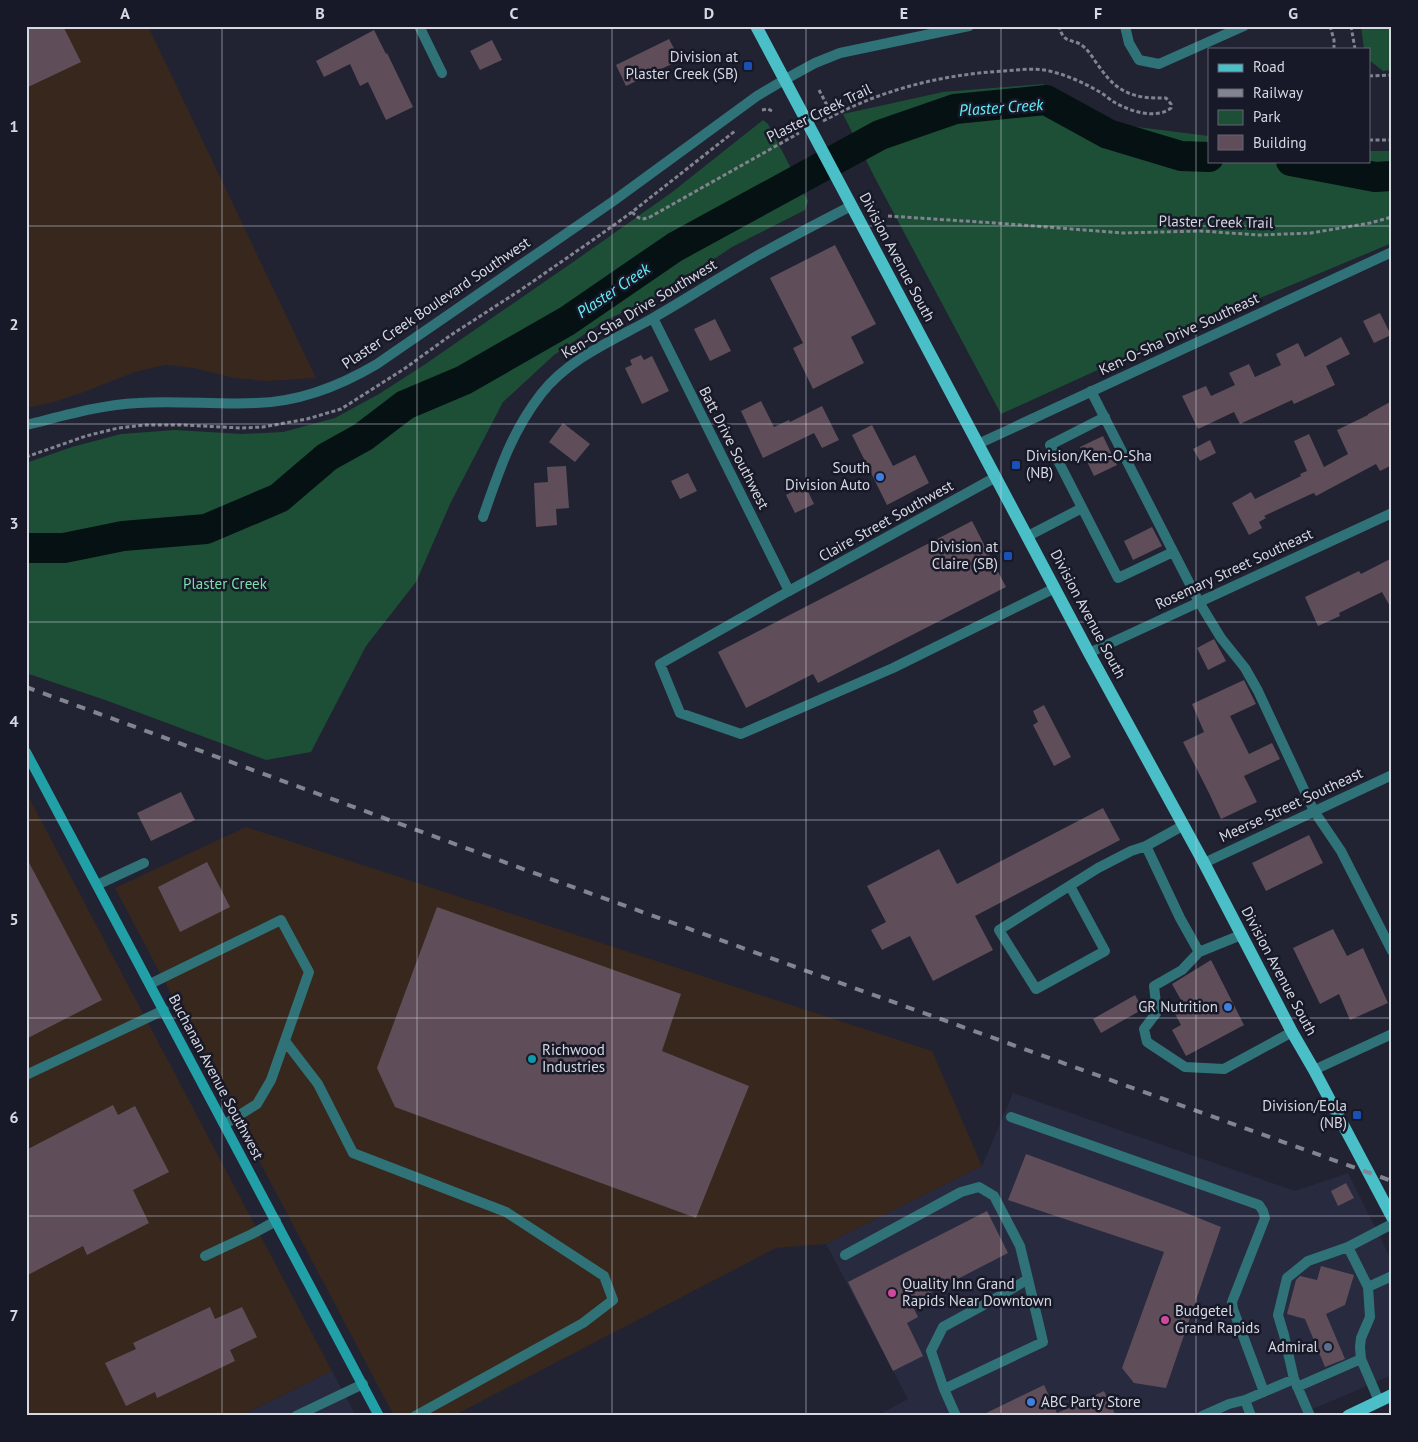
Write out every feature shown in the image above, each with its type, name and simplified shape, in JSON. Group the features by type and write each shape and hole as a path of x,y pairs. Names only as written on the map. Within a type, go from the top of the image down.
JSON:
{"main road":[{"name":"Division Avenue South","path":"756,26 1089,653 1184,825 1292,1032 1392,1217"},
{"path":"1348,1416 1392,1395"}],"street":[{"path":"419,26 442,73"},
{"name":"Plaster Creek Boulevard Southwest","path":"26,425 108,406 161,401 257,403 295,399 326,390 377,364 612,202 757,96 784,80 815,63 840,53 970,26"},
{"path":"1125,26 1129,43 1139,60 1159,64 1244,26"},
{"name":"Ken-O-Sha Drive Southwest","path":"483,517 506,452 526,416 542,393 561,373 593,350 653,318 763,252 851,206"},
{"name":"Ken-O-Sha Drive Southeast","path":"978,444 1392,252"},
{"name":"Batt Drive Southwest","path":"653,318 790,591"},
{"path":"1091,391 1199,602 1221,638 1245,668 1258,691 1314,811 1341,851 1392,951"},
{"path":"1105,417 1050,445 1118,578 1173,552"},
{"name":"Claire Street Southwest","path":"996,477 660,664 680,713 740,734 893,668 1055,588"},
{"path":"1028,536 1082,508"},
{"name":"Rosemary Street Southeast","path":"1089,653 1392,513"},
{"name":"Buchanan Avenue Southwest","path":"26,752 379,1416"},
{"name":"Meerse Street Southeast","path":"1204,863 1392,775"},
{"path":"1070,886 1105,951 1036,988 999,930 1098,868 1131,851 1146,846 1184,825"},
{"path":"1146,846 1198,952"},
{"path":"97,884 144,863"},
{"path":"150,984 281,920 309,972 271,1080 256,1104 224,1124"},
{"path":"1241,935 1198,952 1182,970 1154,986 1157,1012 1144,1029 1147,1042 1185,1067 1224,1069 1292,1032"},
{"path":"26,1075 164,1010"},
{"path":"1314,1070 1392,1034"},
{"path":"285,1041 318,1084 353,1153 506,1212 604,1276 613,1300 583,1323 415,1416"},
{"path":"1011,1117 1258,1205 1263,1211 1264,1218 1232,1302 1264,1392"},
{"path":"845,1255 961,1192 979,1187 994,1196 1020,1246 1043,1342 944,1390"},
{"path":"205,1256 276,1221"},
{"path":"1310,1416 1296,1383 1278,1316 1287,1278 1308,1261 1348,1247 1392,1224"},
{"path":"1348,1247 1368,1287 1370,1317 1361,1338 1361,1359 1378,1401"},
{"path":"1368,1287 1392,1276"},
{"path":"956,1416 944,1390 931,1351 943,1326 1028,1279"},
{"path":"1202,1416 1229,1404 1296,1383 1361,1359"},
{"path":"296,1416 363,1384"},
{"path":"1245,1400 1251,1416"}],"path":[{"name":"Plaster Creek Trail","path":"819,123 876,96 935,79 959,75 1032,69 1051,71 1068,76 1130,110 1156,113 1164,112 1171,108 1171,104 1166,98 1138,97 1115,86 1105,76 1083,46 1064,38 1059,26"},
{"path":"1330,26 1334,48"},
{"path":"1351,26 1355,48"},
{"path":"1370,76 1392,75"},
{"path":"819,90 829,109"},
{"name":"Plaster Creek Trail","path":"632,212 642,219 650,217 804,131"},
{"path":"1370,140 1392,140"},
{"name":"Plaster Creek Trail","path":"888,216 1123,233 1201,231 1259,235 1311,233 1370,223 1392,217"}],"shaded area":[{"path":"26,26 148,26 316,378 266,381 234,378 194,368 165,365 135,372 54,402 26,408"},
{"path":"26,792 332,1371 240,1416 26,1416"},
{"path":"246,827 932,1051 982,1166 826,1244 776,1248 453,1416 394,1416 115,888"},
{"path":"1013,1093 1295,1191 1348,1173 1392,1261 1392,1375 1297,1416 876,1416 908,1399 826,1244 982,1166"},
{"path":"332,1371 356,1416 240,1416"}],"green space":[{"path":"1361,26 1392,26 1392,70 1383,71 1370,61 1370,48 1364,48"},
{"name":"Plaster Creek","path":"1043,84 1121,125 1208,136 1208,162 1370,162 1370,151 1392,151 1392,243 1205,321 1001,414 875,178 843,114 943,92"},
{"name":"Plaster Creek","path":"763,120 768,124 808,201 805,210 732,247 662,294 604,321 554,355 503,402 451,502 416,582 366,646 311,752 266,760 108,701 26,673 26,463 72,447 121,434 175,430 242,434 283,432 335,418 379,394 424,365 576,260 671,193"}],"building":[{"path":"26,26 63,26 81,62 26,88"},
{"path":"374,30 413,107 386,120 368,82 360,86 350,64 324,77 316,61"},
{"path":"669,39 680,60 626,86 616,65"},
{"path":"492,40 502,60 480,70 470,51"},
{"path":"835,245 876,324 851,337 864,363 813,389 793,348 803,343 770,278"},
{"path":"1380,313 1391,335 1374,343 1363,321"},
{"path":"715,319 731,351 710,361 694,329"},
{"path":"1341,337 1350,354 1326,366 1335,385 1294,404 1292,400 1240,424 1234,412 1198,429 1182,396 1206,386 1211,396 1235,385 1229,373 1249,364 1255,377 1281,365 1276,354 1298,343 1305,357"},
{"path":"641,355 644,360 652,356 669,391 642,404 625,368 632,365 630,360"},
{"path":"761,401 774,427 789,420 790,422 822,406 839,440 822,448 814,433 763,458 741,411"},
{"path":"1392,401 1392,465 1380,471 1376,464 1316,496 1314,493 1264,516 1266,518 1259,522 1262,528 1249,535 1232,503 1251,492 1255,499 1301,476 1300,474 1307,471 1294,441 1309,434 1324,467 1348,454 1337,430"},
{"path":"563,423 590,444 575,462 549,442"},
{"path":"872,425 893,466 915,455 929,483 887,505 852,435"},
{"path":"1103,436 1117,465 1094,476 1080,447"},
{"path":"1210,440 1216,453 1200,461 1193,449"},
{"path":"566,466 569,508 556,509 557,525 536,527 534,483 548,482 547,467"},
{"path":"688,473 697,491 680,499 671,481"},
{"path":"805,485 814,504 795,513 786,495"},
{"path":"972,521 1006,587 818,683 813,674 746,708 718,652"},
{"path":"1152,527 1162,546 1133,560 1124,541"},
{"path":"1392,558 1392,610 1382,592 1339,613 1340,616 1318,626 1305,597 1359,571 1361,574"},
{"path":"1214,639 1226,661 1208,670 1197,648"},
{"path":"1244,680 1256,704 1230,716 1249,754 1272,743 1280,759 1244,776 1257,802 1221,819 1183,742 1204,732 1192,704"},
{"path":"1044,705 1071,757 1054,766 1033,725 1038,722 1033,711"},
{"path":"181,792 195,820 151,841 137,813"},
{"path":"1103,808 1120,840 975,916 993,950 933,981 910,936 882,950 871,930 886,922 867,886 939,849 957,884"},
{"path":"1309,835 1323,863 1266,891 1252,863"},
{"path":"26,857 102,1000 26,1039"},
{"path":"207,862 230,907 180,932 158,887"},
{"name":"Richwood Industries","path":"437,907 681,994 662,1051 749,1086 696,1218 395,1107 377,1068"},
{"path":"1333,929 1347,956 1363,948 1388,1003 1350,1020 1339,994 1320,1004 1293,948"},
{"path":"1211,960 1244,1025 1186,1056 1172,1030 1181,1025 1171,1006 1181,1000 1172,984"},
{"path":"1135,995 1143,1009 1101,1033 1093,1019"},
{"path":"113,1105 118,1115 135,1106 169,1172 133,1190 149,1223 87,1255 83,1246 26,1276 26,1150"},
{"name":"Budgetel Grand Rapids","path":"1026,1154 1221,1227 1166,1388 1134,1383 1122,1368 1164,1252 1008,1200"},
{"path":"1346,1183 1354,1198 1338,1206 1331,1191"},
{"name":"Quality Inn Grand Rapids Near Downtown","path":"987,1211 1008,1253 911,1303 918,1317 907,1323 923,1356 893,1371 848,1282"},
{"path":"1321,1266 1354,1275 1345,1305 1326,1314 1345,1359 1325,1367 1305,1319 1287,1314 1296,1280 1300,1276 1317,1280"},
{"path":"210,1307 215,1319 242,1307 257,1337 230,1350 235,1361 157,1398 155,1392 126,1406 105,1363 136,1349 133,1343"},
{"name":"ABC Party Store","path":"1044,1385 1057,1413 1104,1391 1116,1416 980,1416"}],"waterway":[{"name":"Plaster Creek","path":"26,548 64,548 123,536 206,529 279,498 327,457 363,437 405,405 464,380 567,321 675,247 880,135 955,109 1046,100 1108,134 1181,156 1208,157"},
{"name":"Plaster Creek","path":"1296,162 1375,177 1392,176"}],"railway":[{"path":"26,687 556,881 1392,1181"}],"place":[{"name":"Division at Plaster Creek (SB)","path":"748,66"},
{"name":"Division/Ken-O-Sha (NB)","path":"1016,465"},
{"name":"South Division Auto","path":"880,477"},
{"name":"Division at Claire (SB)","path":"1008,556"},
{"name":"GR Nutrition","path":"1228,1007"},
{"name":"Richwood Industries","path":"532,1059"},
{"name":"Division/Eola (NB)","path":"1357,1115"},
{"name":"Quality Inn Grand Rapids Near Downtown","path":"892,1293"},
{"name":"Budgetel Grand Rapids","path":"1165,1320"},
{"name":"Admiral","path":"1328,1347"},
{"name":"ABC Party Store","path":"1031,1402"}]}
